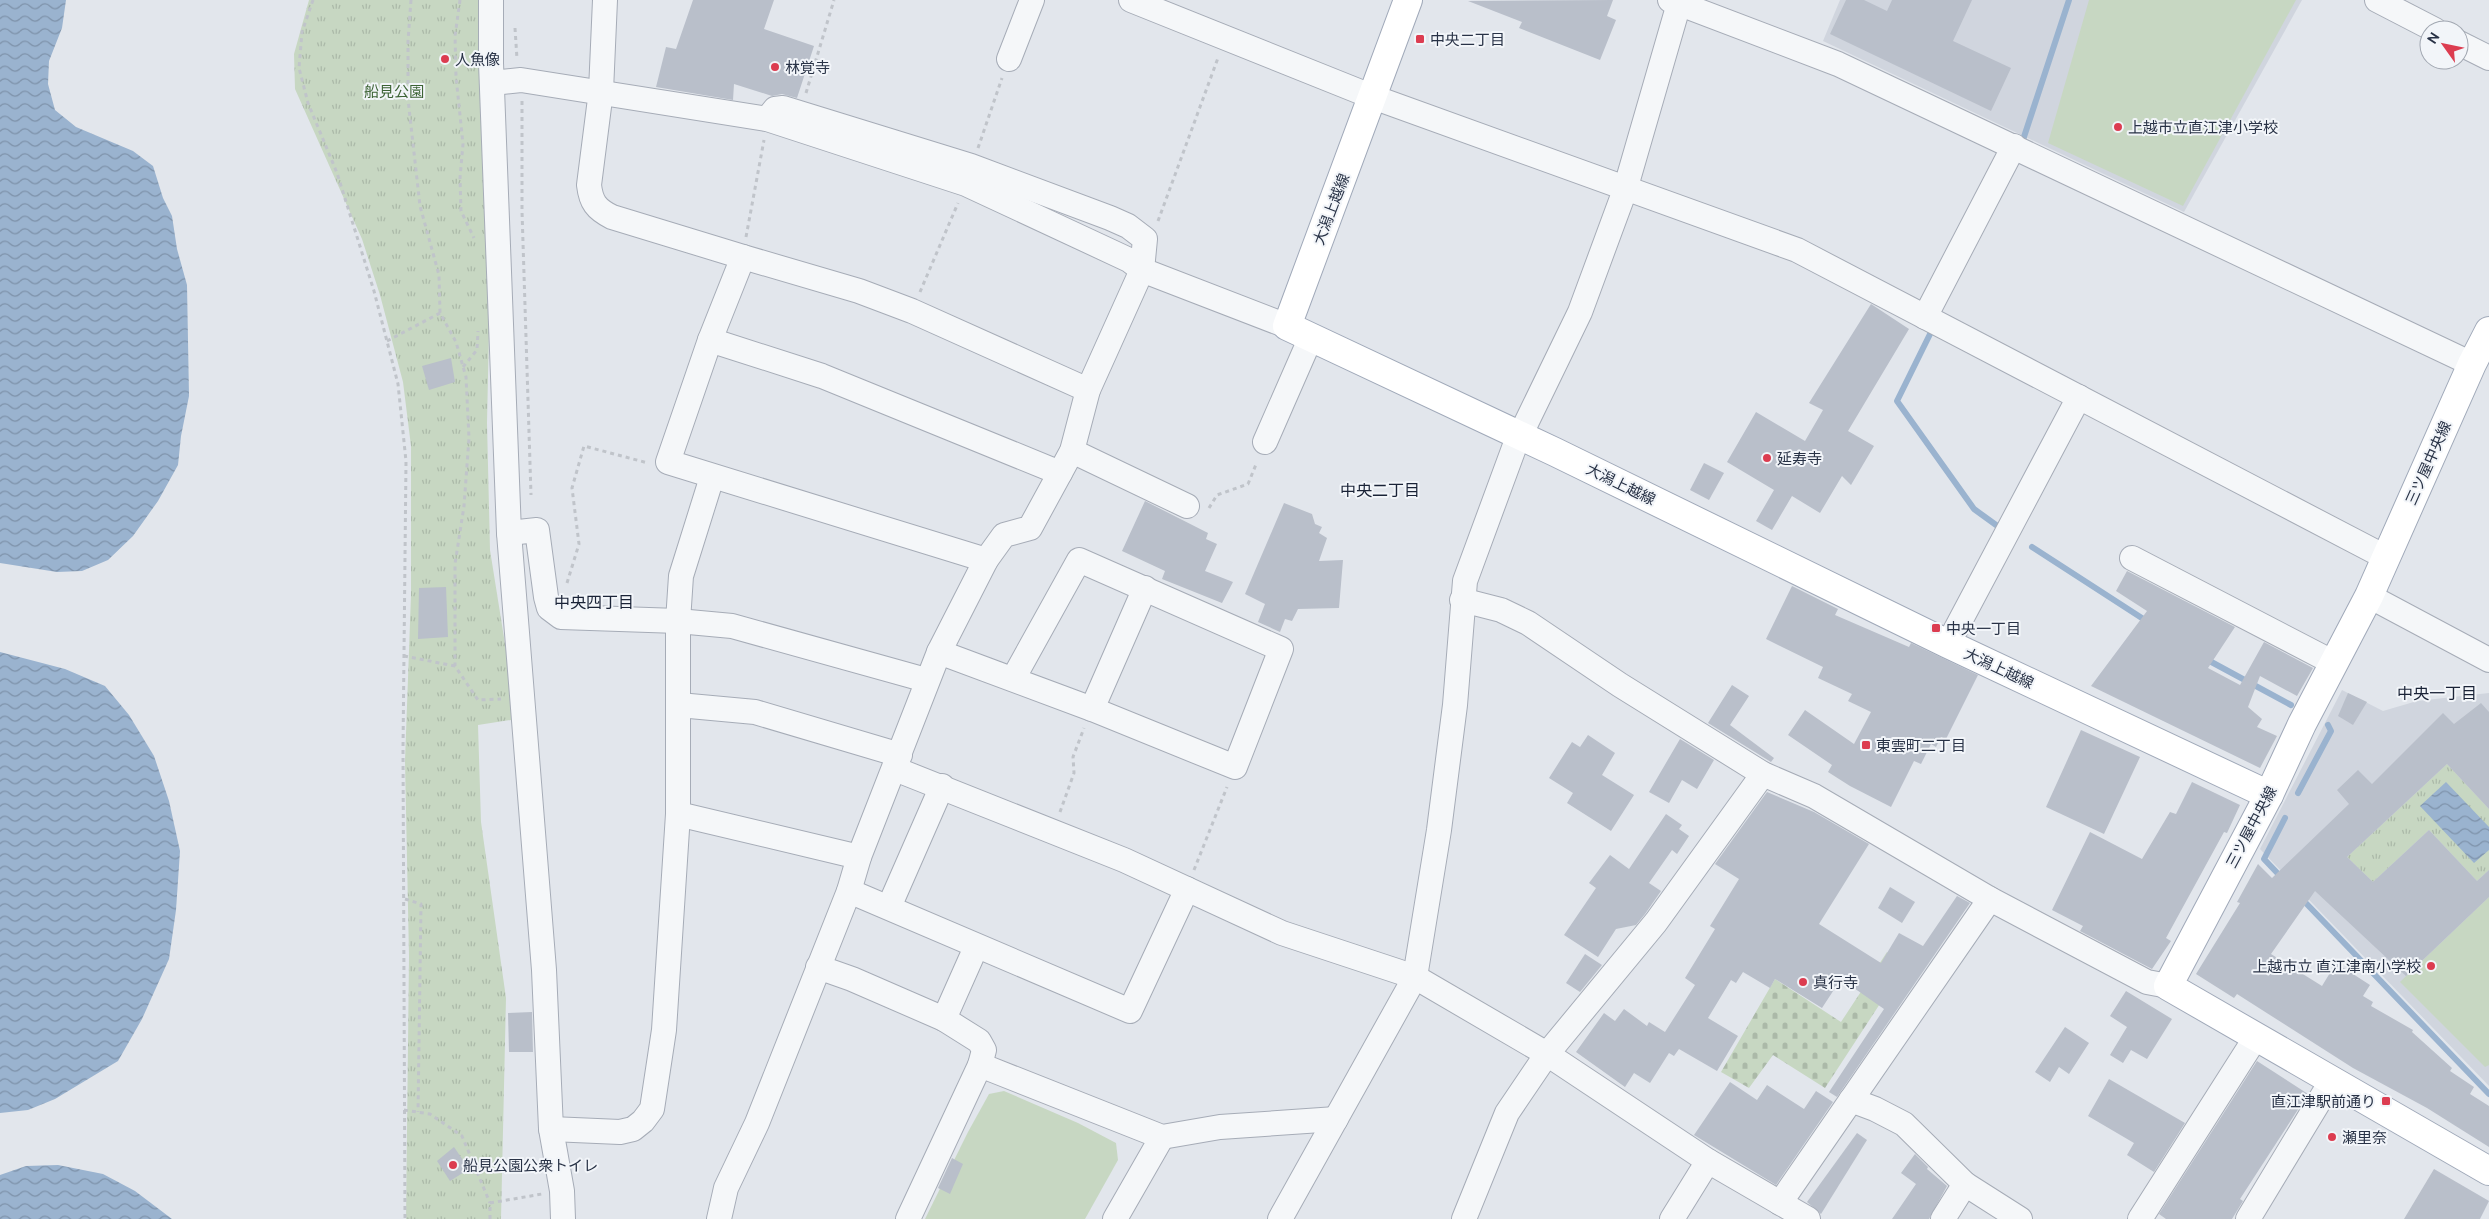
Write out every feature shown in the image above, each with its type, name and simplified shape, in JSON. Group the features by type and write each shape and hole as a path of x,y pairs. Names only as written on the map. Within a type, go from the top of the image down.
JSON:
{"main road":[{"name":"大潟上越線","path":"1408,0 1373,97 1299,332 1520,436 1948,644 2269,795"},
{"name":"三ツ屋中央線","path":"2168,986 2269,795 2369,596 2478,363 2489,332"},
{"path":"2168,986 2489,1171"}],"street":[{"path":"491,0 492,83 509,533 544,970 551,1130 562,1191 563,1219"},
{"path":"604,0 601,91 589,185 591,200 599,210 612,217 743,258 859,291 912,310 1088,390"},
{"path":"1009,59 1032,0"},
{"path":"1131,0 1373,97 1625,190 1797,250 2387,558"},
{"path":"2377,0 2419,22"},
{"path":"1280,1219 1415,977 1439,830 1455,705 1462,600 1470,564 1520,436 1580,312 1625,190 1676,1 1838,64 2478,363"},
{"path":"2469,47 2489,58"},
{"path":"492,83 522,80 601,91 767,119 969,175 1110,218 1128,226 1145,239 1142,270 1088,390 1072,451 1030,528 1004,535 986,560 926,680 898,762 859,857 849,891 757,1123 726,1188 719,1219"},
{"path":"767,119 775,109 783,108 800,112 969,175 1121,256 1142,270 1299,332 1265,442"},
{"path":"1925,317 2014,146"},
{"path":"743,258 710,340 668,462 986,560"},
{"path":"710,340 822,376 1060,473"},
{"path":"1948,644 2079,397"},
{"path":"1072,451 1188,506"},
{"path":"551,1130 633,1129 643,1121 652,1109 664,1030 678,814 678,621 681,576 712,477"},
{"path":"509,533 536,530 549,608 561,617 678,621 732,626 926,680"},
{"path":"2132,558 2334,663"},
{"path":"939,652 1013,679 1235,767 1281,649 1079,560 1013,679"},
{"path":"1092,710 1144,588"},
{"path":"2369,596 2489,660"},
{"path":"1462,600 1502,610 1528,623 1620,685 1763,774 1814,796 1990,899 2147,982 2168,986"},
{"path":"679,705 755,712 898,762 942,786 1187,889 1282,933 1415,977 1547,1054 1708,1161 1808,1219"},
{"path":"1464,1219 1507,1113 1547,1054 1656,922 1763,774"},
{"path":"889,907 942,786"},
{"path":"678,814 859,857"},
{"path":"849,891 976,947 1130,1011 1187,889"},
{"path":"1780,1203 1990,899"},
{"path":"944,1019 976,947"},
{"path":"818,967 852,979 944,1019 979,1041 984,1050 980,1065 908,1219"},
{"path":"2144,1218 2256,1037"},
{"path":"980,1065 1162,1137 1220,1127 1336,1119"},
{"path":"2248,1219 2332,1080"},
{"path":"1851,1100 1875,1109 1904,1124 1965,1184 2020,1219"},
{"path":"1114,1219 1162,1137"},
{"path":"1672,1219 1708,1161"},
{"path":"1943,1219 1965,1184"}],"path":[{"path":"313,0 302,32 299,68 308,103 337,173 374,291 398,384 406,461 404,656 405,1219"},
{"path":"411,0 408,41 411,128 420,206 431,241 438,275 440,313 456,342 466,377 469,438 464,506 455,564 455,666 478,700 522,699"},
{"path":"460,0 455,36 456,78 463,144 460,178 462,210 474,236 475,245"},
{"path":"800,112 834,0"},
{"path":"1145,239 1154,233 1225,38"},
{"path":"912,310 969,175 1009,59"},
{"path":"522,80 522,210 532,501"},
{"path":"743,258 767,119"},
{"path":"387,341 440,313"},
{"path":"463,367 477,350 478,326"},
{"path":"1188,506 1205,515 1217,495 1248,484 1265,442"},
{"path":"546,597 567,583 577,552 579,544 572,488 584,446 649,463 668,462"},
{"path":"404,656 455,666"},
{"path":"1052,831 1074,773 1073,757 1092,710"},
{"path":"1187,889 1235,767"},
{"path":"405,899 421,904 418,1112"},
{"path":"404,1110 430,1114 462,1136 490,1204 490,1219"},
{"path":"490,1204 562,1191"}],"shaded area":[{"name":"上越市立直江津小学校","path":"1840,0 2302,0 2184,212 1823,41"},
{"name":"上越市立 直江津南小学校","path":"2342,690 2383,711 2417,701 2489,693 2489,1086 2260,849"}],"green space":[{"name":"船見公園","path":"309,0 478,0 486,143 489,329 487,423 490,550 517,719 478,725 481,822 506,998 501,1219 406,1219 409,956 405,761 411,595 411,446 403,382 380,295 362,239 295,89 294,54"},
{"path":"2089,0 2296,0 2183,206 2048,143"},
{"path":"2447,764 2489,809 2489,870 2477,881 2429,830 2373,882 2347,857"},
{"path":"2489,897 2489,1065 2485,1067 2400,982"},
{"path":"1887,952 1904,967 1825,1088 1773,1055 1749,1088 1721,1072 1775,979 1841,1022"},
{"path":"1004,1091 1078,1123 1116,1143 1118,1160 1085,1219 925,1219 989,1094"}],"water":[{"path":"0,0 66,0 62,28 49,61 48,84 55,110 76,127 133,151 153,166 163,198 172,216 177,249 187,285 189,396 181,436 178,465 158,501 133,536 108,560 82,571 57,572 0,563"},
{"path":"0,652 65,669 105,686 129,715 154,756 169,801 180,851 176,910 169,959 142,1019 118,1061 55,1099 28,1110 0,1113"},
{"path":"2446,782 2489,827 2489,850 2474,863 2420,806"},
{"path":"58,1165 103,1174 135,1191 172,1219 0,1219 0,1175 26,1166"}],"building":[{"path":"693,0 774,0 764,29 814,46 797,98 782,94 772,96 734,84 733,100 656,87 666,47 676,49"},
{"path":"1613,0 1607,16 1616,20 1600,60 1519,28 1522,22 1468,1"},
{"path":"1846,0 1864,0 1887,11 1892,0 1972,0 1953,41 2011,68 1991,111 1830,34"},
{"path":"1871,304 1909,329 1848,431 1874,446 1851,485 1842,476 1820,513 1792,496 1772,530 1756,521 1774,490 1727,462 1756,412 1805,441 1823,410 1809,403"},
{"path":"451,358 455,382 429,390 422,366"},
{"path":"1704,463 1724,473 1709,500 1690,490"},
{"path":"1145,501 1208,533 1206,539 1217,544 1205,571 1233,582 1222,603 1162,579 1165,571 1122,551"},
{"path":"1284,503 1312,514 1315,524 1322,527 1319,533 1327,538 1319,561 1343,560 1339,608 1298,609 1292,621 1285,619 1280,632 1258,622 1265,604 1245,594"},
{"path":"2127,571 2235,627 2208,668 2240,685 2264,642 2313,668 2297,696 2260,676 2248,707 2262,719 2257,727 2277,736 2260,768 2091,686 2147,611 2116,591"},
{"path":"1792,586 1838,609 1835,615 1909,647 1911,643 1978,675 1946,739 1941,737 1936,747 1931,744 1921,764 1914,761 1891,807 1850,786 1828,772 1832,765 1788,735 1805,710 1854,744 1871,712 1848,701 1852,694 1818,678 1823,667 1766,639"},
{"path":"446,587 448,637 418,639 419,588"},
{"path":"1732,685 1749,696 1730,725 1774,758 1771,762 1708,723"},
{"path":"2348,693 2367,702 2353,725 2338,716"},
{"path":"2481,703 2489,712 2489,809 2447,764 2347,857 2373,882 2429,830 2477,881 2489,870 2489,897 2406,976 2315,891 2271,954 2322,986 2336,963 2370,985 2363,996 2373,1002 2371,1006 2413,1030 2412,1032 2452,1068 2450,1071 2474,1087 2470,1094 2489,1106 2489,1147 2427,1108 2353,1068 2237,994 2234,998 2196,974 2240,903 2237,902 2258,864 2272,878 2349,804 2337,790 2358,770 2372,784 2443,713 2454,724"},
{"path":"2081,730 2140,757 2104,834 2046,807"},
{"path":"1588,735 1615,753 1602,775 1634,795 1611,831 1567,803 1573,793 1549,778 1572,742 1580,747"},
{"path":"1680,739 1714,760 1697,789 1682,780 1669,803 1649,792"},
{"path":"2192,782 2240,805 2227,833 2224,832 2166,938 2171,941 2152,969 2080,931 2083,926 2052,910 2090,832 2142,859 2170,812 2176,814"},
{"path":"1767,792 1814,812 1869,844 1819,924 1881,963 1899,933 1923,946 1957,896 1970,903 1837,1097 1829,1092 1884,1009 1841,979 1822,1008 1775,979 1770,988 1743,972 1736,983 1731,980 1708,1018 1738,1036 1717,1071 1679,1049 1674,1056 1669,1053 1650,1083 1634,1073 1625,1087 1576,1052 1604,1013 1615,1021 1624,1009 1647,1026 1649,1022 1665,1032 1695,985 1685,978 1715,929 1710,926 1739,879 1715,864"},
{"path":"1666,814 1682,825 1679,829 1689,836 1677,854 1672,850 1649,883 1661,891 1645,914 1636,925 1616,929 1598,957 1564,935 1596,888 1589,883 1610,855 1629,869"},
{"path":"1890,887 1915,902 1902,923 1878,908"},
{"path":"1585,954 1602,965 1580,992 1566,983"},
{"path":"2126,991 2172,1019 2147,1059 2131,1050 2123,1063 2110,1055 2127,1027 2110,1016"},
{"path":"532,1012 533,1052 509,1052 508,1013"},
{"path":"2065,1027 2089,1043 2069,1074 2059,1067 2050,1082 2035,1072"},
{"path":"2257,1061 2308,1094 2240,1199 2243,1201 2232,1219 2166,1219 2159,1214"},
{"path":"2109,1079 2185,1123 2154,1172 2127,1155 2134,1143 2088,1116"},
{"path":"1730,1082 1757,1100 1767,1085 1804,1109 1816,1091 1833,1102 1776,1185 1694,1135"},
{"path":"1857,1133 1867,1140 1821,1214 1807,1202"},
{"name":"船見公園公衆トイレ","path":"454,1147 469,1169 450,1181 437,1161"},
{"path":"1915,1154 1928,1167 1927,1169 1947,1186 1929,1219 1892,1219 1916,1184 1901,1173"},
{"path":"952,1158 963,1164 950,1194 938,1188"},
{"path":"2434,1169 2489,1201 2480,1219 2404,1219"}],"waterway":[{"path":"2021,146 2069,0"},
{"path":"1934,326 1897,401 1974,509 2003,530"},
{"path":"2032,547 2148,622"},
{"path":"2204,658 2291,705"},
{"path":"2298,793 2331,731 2328,725"},
{"path":"2282,878 2264,859 2285,818"},
{"path":"2301,898 2489,1094"}],"place":[{"name":"中央二丁目","path":"1420,39"},
{"name":"人魚像","path":"445,59"},
{"name":"林覚寺","path":"775,67"},
{"name":"上越市立直江津小学校","path":"2118,127"},
{"name":"延寿寺","path":"1767,458"},
{"name":"中央一丁目","path":"1936,628"},
{"name":"東雲町二丁目","path":"1866,745"},
{"name":"上越市立 直江津南小学校","path":"2431,966"},
{"name":"真行寺","path":"1803,982"},
{"name":"直江津駅前通り","path":"2386,1101"},
{"name":"瀬里奈","path":"2332,1137"},
{"name":"船見公園公衆トイレ","path":"453,1165"}],"district":[{"name":"中央二丁目","path":"1380,490"},
{"name":"中央四丁目","path":"594,602"},
{"name":"中央一丁目","path":"2437,693"}]}
